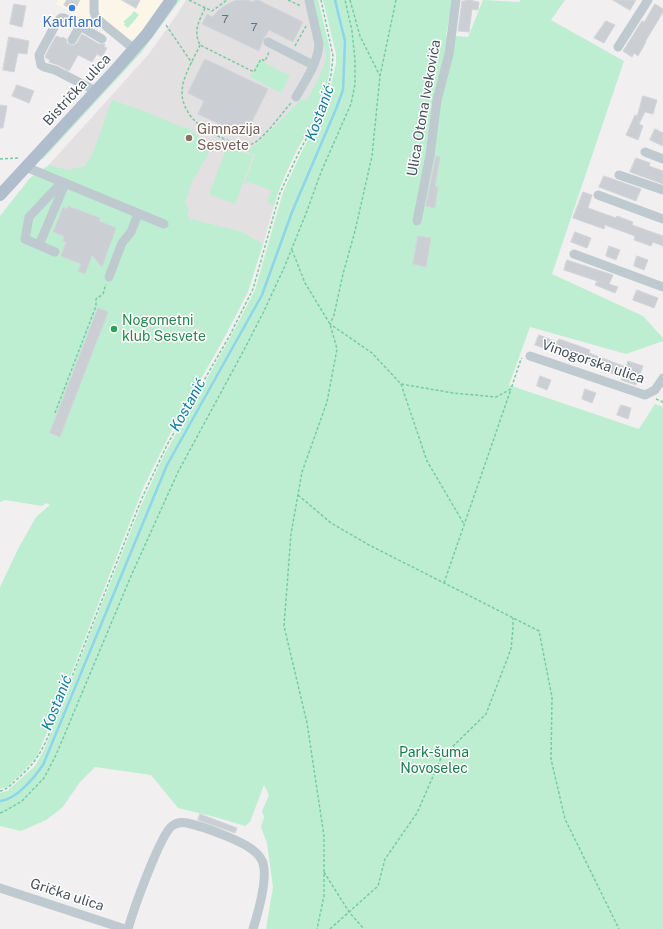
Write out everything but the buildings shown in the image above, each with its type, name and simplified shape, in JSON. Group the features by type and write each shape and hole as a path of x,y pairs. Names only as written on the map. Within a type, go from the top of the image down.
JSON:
{"main road":[{"name":"Bistrička ulica","path":"0,195 25,163 96,91 134,49 147,34 170,0"}],"street":[{"name":"Ulica Otona Ivekovića","path":"417,221 430,154 437,100 449,54 456,0"},
{"path":"618,46 648,0"},
{"path":"94,2 94,12 96,18 134,49"},
{"path":"296,98 317,57 319,44 307,3"},
{"path":"96,91 55,70 44,67 41,65 39,55 53,29 61,18 80,26 102,39"},
{"path":"72,40 80,26"},
{"path":"270,44 313,65"},
{"path":"645,152 663,159"},
{"path":"25,163 63,184 164,224"},
{"path":"619,175 663,190"},
{"path":"55,252 25,240 29,217 49,195 63,184"},
{"path":"39,245 58,201 63,184"},
{"path":"49,195 58,201"},
{"path":"598,195 663,219"},
{"path":"109,277 122,243 131,232 138,214"},
{"path":"574,254 663,287"},
{"name":"Vinogorska ulica","path":"530,356 645,395 655,390 663,378"},
{"path":"127,929 168,830 173,825 186,823 246,845 255,851 260,857 263,863 264,877 262,897 253,929"},
{"name":"Grička ulica","path":"0,888 127,929"}],"path":[{"path":"189,0 212,11 227,0"},
{"path":"288,0 301,6 307,3"},
{"path":"0,791 4,791 21,776 32,765 42,750 142,498 167,445 230,334 253,289 280,193 299,152 316,121 325,100 332,75 333,56 321,0"},
{"path":"0,813 22,801 44,778 56,755 131,576 178,472 256,327 291,250 351,104 355,84 355,60 352,31 345,0"},
{"path":"350,0 360,36 380,76"},
{"path":"330,324 334,315 372,156 380,76 396,0"},
{"path":"205,8 196,31 200,45 254,72 260,59 265,61 270,44"},
{"path":"166,25 192,63"},
{"path":"291,54 306,25"},
{"path":"200,45 185,78 182,93 185,108 199,125 240,145 248,145 254,143 261,137 296,98"},
{"path":"0,159 25,163"},
{"path":"291,250 305,283 330,324 337,349 327,402 302,472 291,534 284,626 307,723 324,836 324,896 317,929"},
{"path":"55,413 96,306 96,299 103,294 109,277"},
{"path":"330,324 372,353 401,384 427,461 464,524"},
{"path":"444,583 521,359 530,356"},
{"path":"401,384 453,393 496,397 511,389"},
{"path":"298,495 331,522 371,546 539,631 552,697 551,759 565,819 619,929"},
{"path":"330,929 378,886 386,859 417,813 441,758 486,714 511,648 513,628 512,618"},
{"path":"324,872 349,912 364,929"}],"shaded area":[{"path":"58,0 167,0 135,40 128,39 123,45 95,24 56,4"},
{"name":"Gimnazija Sesvete","path":"186,0 318,0 330,50 328,79 313,123 295,153 278,192 260,255 47,167 148,55"}],"green space":[{"path":"176,0 180,0 141,53 43,159 40,159"},
{"path":"313,0 318,0 330,50 330,69 320,107 289,166 274,206 267,203 271,190 248,182 244,184 255,155 247,152 247,150 256,145 302,99 307,100 316,84 326,54"},
{"name":"Park-šuma Novoselec","path":"323,0 453,0 446,35 468,37 483,0 519,2 521,0 565,0 551,20 624,61 552,274 643,316 663,338 663,341 626,354 530,327 509,385 639,429 655,404 663,407 663,929 266,929 273,887 267,843 261,827 264,817 262,811 269,795 264,785 250,822 245,826 178,808 151,775 95,767 80,782 62,808 46,820 21,831 0,826 0,793 7,791 35,766 44,750 140,508 163,457 236,327 255,290 283,192 327,102 336,64 336,54"},
{"path":"134,11 139,15 128,28 123,22"},
{"path":"259,60 290,76 281,93 250,77"},
{"path":"112,100 147,112 182,127 189,128 207,144 210,151 191,184 185,203 189,209 187,214 190,219 240,231 263,244 248,292 222,342 174,426 144,486 68,682 37,756 7,787 0,789 0,587 18,549 36,517 50,505 46,503 42,506 5,500 0,502 0,216 30,178 49,165 68,170 85,166 93,153"},
{"path":"227,147 253,156 235,204 209,194"}],"waterway":[{"name":"Kostanić","path":"0,801 6,800 19,792 35,776 43,765 167,465 262,295 292,212 343,90 345,41 335,0"}],"place":[{"name":"Kaufland","path":"72,8"},
{"name":"Gimnazija Sesvete","path":"189,138"},
{"name":"Nogometni klub Sesvete","path":"114,329"}]}
